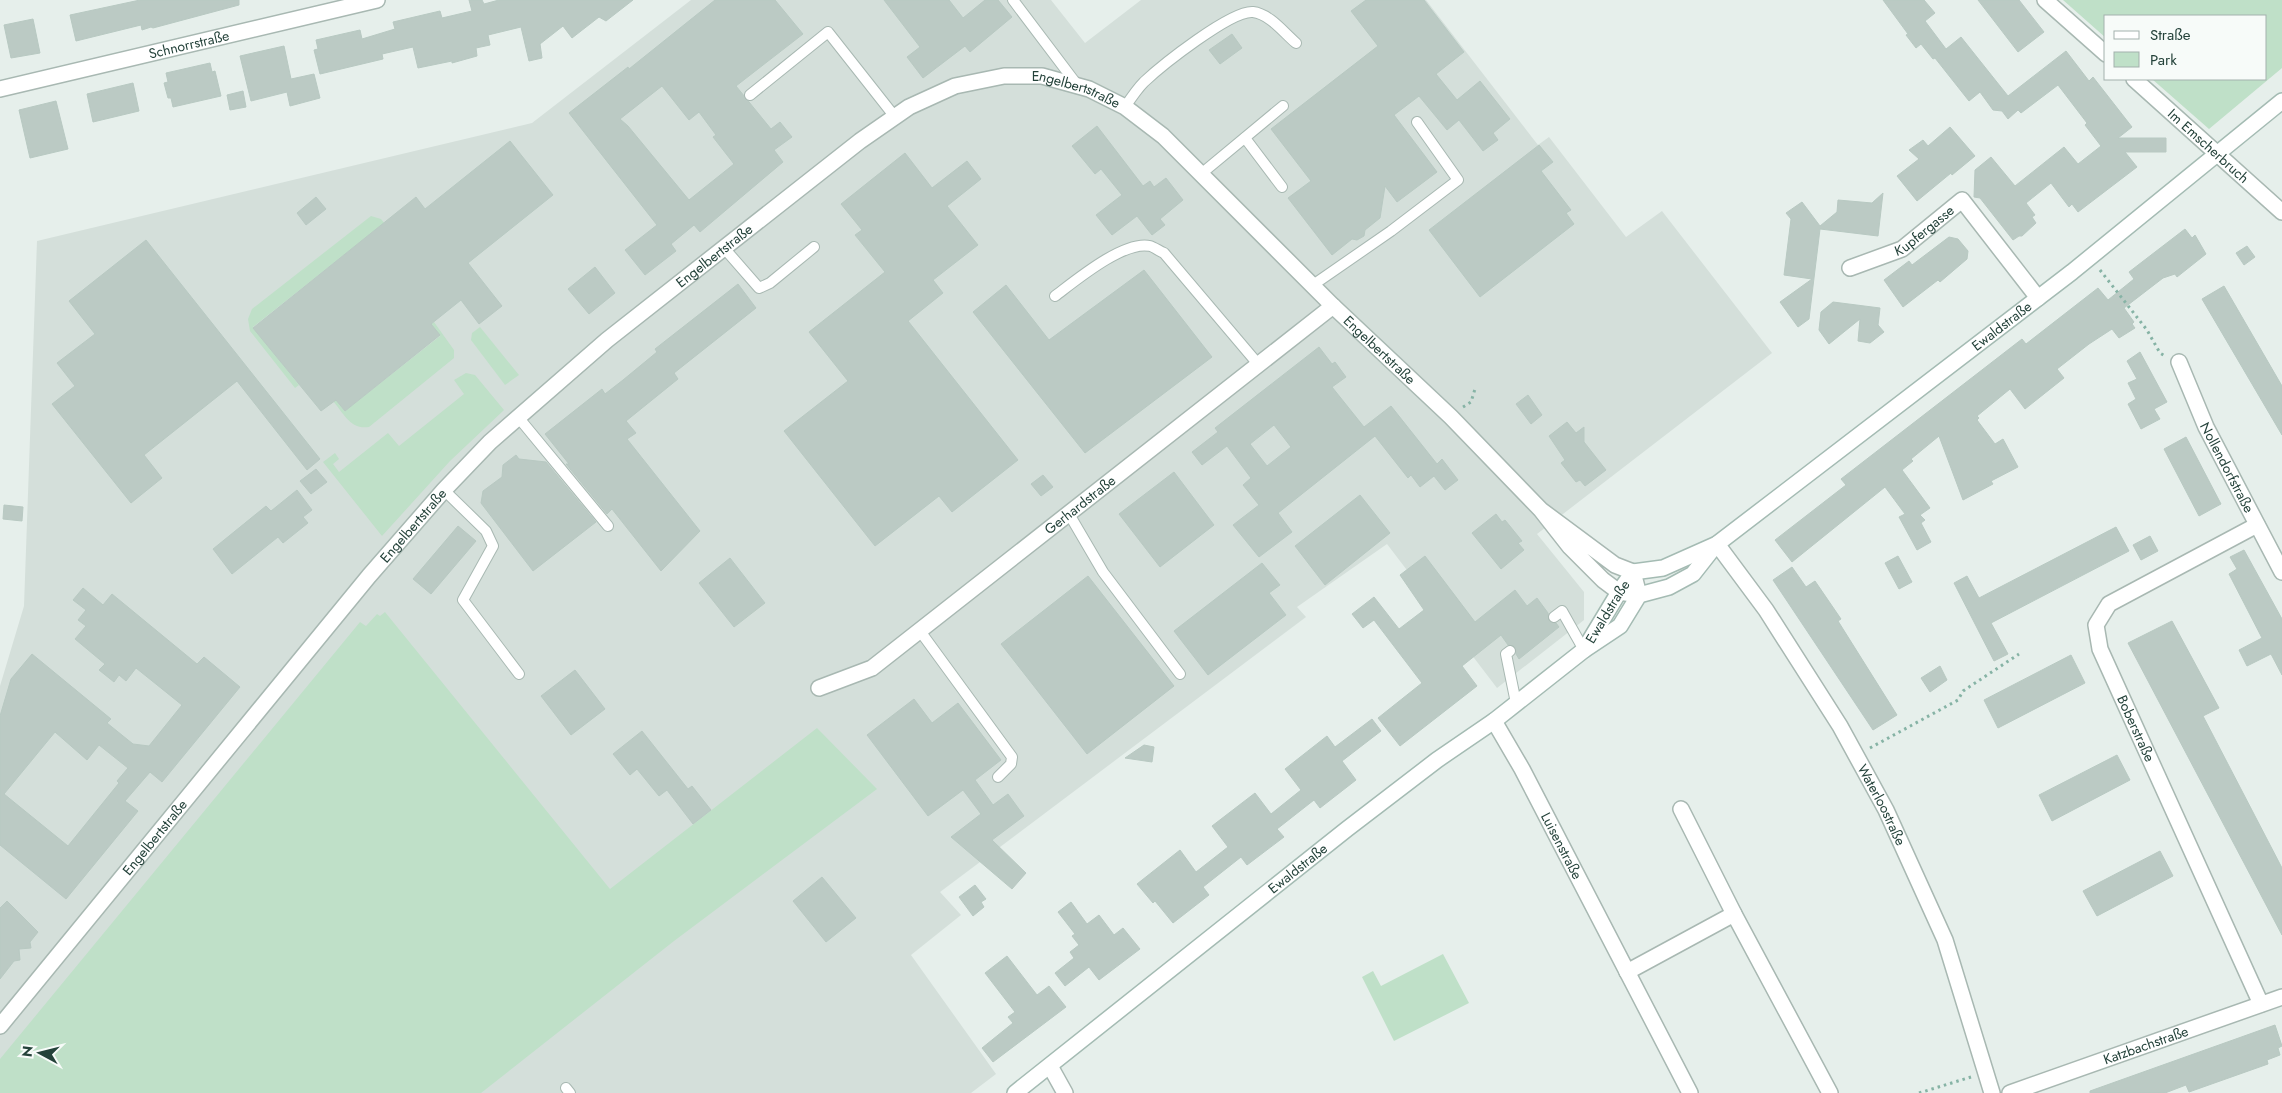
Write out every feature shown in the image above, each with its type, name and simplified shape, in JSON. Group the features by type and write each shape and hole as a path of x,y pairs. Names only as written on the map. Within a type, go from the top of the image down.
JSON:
{"street":[{"name":"Schnorrstraße","path":"0,89 340,4 376,0"},
{"path":"2045,0 2104,52"},
{"name":"Engelbertstraße","path":"0,1026 369,576 444,490 490,442 607,340 860,141 910,107 956,86 1004,76 1042,76 1090,89 1125,106 1163,136 1333,306 1451,417 1541,510 1570,547 1603,580 1619,592 1639,595"},
{"name":"Im Emscherbruch","path":"2135,80 2282,212"},
{"name":"Ewaldstraße","path":"1015,1093 1347,829 1437,760 1494,721 1584,650 1620,626 1639,595 1669,587 1693,574 1717,544 2091,257 2282,101"},
{"name":"Kupfergasse","path":"1850,268 1902,249 1962,200 2038,298"},
{"name":"Gerhardstraße","path":"819,688 872,668 1333,306"},
{"name":"Nollendorfstraße","path":"2179,362 2206,427 2282,572"},
{"name":"Engelbertstraße","path":"1541,510 1615,565 1633,572"},
{"name":"Boberstraße","path":"2257,524 2109,604 2096,625 2100,649 2261,1004"},
{"name":"Ewaldstraße","path":"1584,650 1633,572 1662,568 1717,544"},
{"name":"Waterloostraße","path":"1717,544 1766,610 1840,726 1886,810 1946,940 1992,1093"},
{"path":"1633,572 1639,595"},
{"name":"Luisenstraße","path":"1494,721 1522,769 1690,1093"},
{"path":"1681,809 1734,914 1830,1093"},
{"path":"1627,972 1734,914"},
{"name":"Katzbachstraße","path":"2010,1093 2282,997"},
{"path":"1050,1066 1065,1093"}],"lane":[{"path":"1013,0 1078,86"},
{"path":"1125,106 1155,73 1204,36 1244,13 1253,12 1268,18 1296,43"},
{"path":"750,95 828,32 895,117"},
{"path":"1200,174 1284,106"},
{"path":"1313,286 1391,231 1458,180 1417,122"},
{"path":"1245,138 1282,187"},
{"path":"1055,296 1098,263 1134,246 1149,246 1164,253 1258,364"},
{"path":"724,248 759,288 770,282 814,247"},
{"path":"518,417 608,526"},
{"path":"444,490 486,531 493,546 463,600 519,674"},
{"path":"1069,514 1103,572 1180,674"},
{"path":"1554,617 1562,611 1584,650"},
{"path":"920,630 1012,756 1011,764 998,777"},
{"path":"1510,650 1506,654 1516,703"}],"path":[{"path":"2091,257 2147,330 2160,353 2179,362"},
{"path":"1451,417 1470,402 1475,389"},
{"path":"1856,755 1958,700 1963,691 2019,654"},
{"path":"1919,1093 1985,1073"}],"shaded area":[{"path":"691,0 1051,0 1085,43 1141,0 1426,0 1538,145 1549,137 1626,237 1662,211 1772,353 1537,534 1584,592 1584,620 1497,688 1387,544 1297,607 1306,617 940,892 961,915 911,955 996,1074 971,1093 0,1093 0,686 24,606 37,241 532,123"}],"green space":[{"path":"2063,0 2282,0 2282,68 2209,129 2153,80 2267,80 2267,15 2104,15 2104,36"},
{"path":"371,216 381,219 431,281 379,227 253,327 299,385 295,388 250,331 248,319 252,309"},
{"path":"434,322 454,350 454,358 369,427 357,426 348,420 333,401 336,400 345,411 440,336 431,324"},
{"path":"480,327 519,375 505,385 471,340 472,333"},
{"path":"466,373 475,375 504,410 450,461 382,536 323,462 335,453 339,459 333,464 339,472 388,433 399,446 464,394 454,380"},
{"path":"385,612 610,889 817,728 877,789 674,941 481,1093 0,1093 0,1059 360,622 366,626 377,614 380,616"},
{"path":"1443,954 1469,1003 1394,1041 1362,977 1373,971 1381,986"}],"building":[{"path":"140,0 239,0 239,5 153,28 142,30 141,25 76,41 70,15"},
{"path":"469,0 482,0 484,4 499,0 633,0 606,21 599,17 572,38 563,26 540,44 542,58 529,61 521,27 488,35 490,45 476,48 477,56 452,63 452,61 418,68 413,47 382,54 383,59 320,74 314,50 318,49 316,40 360,30 362,39 395,29 393,22 440,11 442,18 472,11"},
{"path":"715,0 775,0 803,34 736,86 771,129 780,122 792,137 774,150 783,162 700,232 694,225 671,244 676,251 645,275 625,250 657,225 569,113 628,67 629,69","holes":["662,86 689,120 699,112 716,135 713,137 734,164 689,200 628,126 620,119"]},
{"path":"884,0 949,0 963,18 985,0 998,0 1012,17 970,52 965,46 923,78 907,57 920,47"},
{"path":"1366,0 1424,0 1464,52 1436,74 1457,100 1480,81 1510,119 1493,133 1498,140 1483,151 1459,120 1447,130 1419,96 1394,115 1437,172 1397,202 1385,186 1380,218 1365,230 1364,236 1357,240 1352,239 1332,255 1288,198 1311,181 1271,129 1378,46 1351,11"},
{"path":"1883,0 1924,0 1935,13 1925,21 1946,49 1961,37 2008,96 2066,51 2089,81 2093,77 2132,127 2118,138 2166,138 2166,152 2125,152 2137,167 2078,212 2072,204 2069,207 2051,183 2026,203 2035,215 2032,217 2036,223 2022,236 2013,240 1980,198 1974,197 1975,170 1991,157 2015,186 2064,147 2078,164 2101,146 2085,125 2087,123 2058,85 2021,113 2018,110 2008,119 2002,111 1993,110 1980,92 1969,101 1935,58 1933,59 1921,44 1916,48"},
{"path":"1978,0 2019,0 2044,32 2018,52"},
{"path":"33,19 40,53 11,58 4,25"},
{"path":"1232,34 1242,48 1220,64 1209,50"},
{"path":"284,46 291,79 314,74 320,98 290,106 287,92 251,101 240,56"},
{"path":"210,63 212,72 215,71 221,96 173,107 171,98 168,98 164,83 168,82 166,73"},
{"path":"133,83 139,111 93,122 87,94"},
{"path":"243,91 246,107 230,110 227,95"},
{"path":"56,101 68,149 30,158 19,110"},
{"path":"1097,126 1143,186 1150,181 1154,187 1166,178 1183,200 1160,219 1165,225 1152,235 1137,216 1112,235 1096,215 1122,195 1101,169 1095,174 1072,146"},
{"path":"1950,127 1975,156 1917,201 1897,176 1919,159 1909,150 1923,140 1928,146"},
{"path":"510,141 553,195 468,263 502,306 479,324 461,300 431,324 440,335 345,411 336,400 321,411 253,328 416,197 425,209"},
{"path":"1539,145 1553,162 1541,171 1571,210 1566,213 1574,224 1480,297 1429,230"},
{"path":"905,153 932,188 967,161 981,179 947,206 978,245 933,280 943,293 908,321 1018,460 952,512 939,496 875,546 784,431 848,381 809,332 885,272 855,235 862,230 841,204"},
{"path":"1883,193 1878,236 1820,229 1809,319 1798,327 1780,302 1812,279 1784,275 1791,219 1786,213 1802,202 1820,226 1837,212 1838,200 1872,203"},
{"path":"316,197 326,209 306,225 297,213"},
{"path":"2185,229 2192,238 2195,235 2206,254 2177,277 2175,274 2163,278 2124,308 2134,322 2132,324 2135,328 2119,338 2112,329 2089,344 2057,369 2064,378 2025,409 2010,389 1977,416 1979,418 1977,420 1995,444 2003,439 2018,467 1991,481 1993,484 1963,500 1939,436 1911,459 1913,461 1902,470 1930,508 1920,515 1925,520 1921,523 1931,542 1917,550 1899,517 1905,514 1885,487 1792,562 1775,540 1846,485 1841,479 2022,339 2026,344 2098,288 2108,300 2134,279 2129,272"},
{"path":"1949,237 1958,239 1968,251 1967,259 1940,282 1938,280 1903,307 1884,280 1909,261 1912,265"},
{"path":"146,240 320,459 307,470 237,381 144,455 162,478 131,503 52,404 75,386 57,363 95,334 69,301"},
{"path":"2247,246 2255,257 2244,265 2236,253"},
{"path":"595,267 615,293 589,314 568,289"},
{"path":"1144,270 1212,357 1085,453 973,312 1006,285 1049,340"},
{"path":"738,284 756,308 674,373 678,379 626,421 636,433 627,439 700,531 661,571 612,509 607,514 566,464 569,464 545,434 602,389 605,394 657,352 655,349"},
{"path":"2224,286 2282,386 2282,435 2202,299"},
{"path":"1833,302 1880,308 1878,325 1884,332 1870,343 1858,341 1860,319 1829,344 1819,330 1821,312"},
{"path":"1319,347 1332,364 1335,362 1346,377 1332,387 1364,427 1391,406 1437,464 1442,459 1458,480 1445,490 1434,476 1420,487 1411,475 1408,478 1375,436 1278,513 1292,532 1259,557 1233,525 1259,505 1243,485 1251,478 1227,446 1202,465 1192,452 1218,432 1215,428","holes":["1274,425 1291,447 1267,466 1250,444"]},
{"path":"2140,352 2167,402 2154,409 2160,419 2141,429 2128,404 2136,399 2128,383 2137,379 2127,361"},
{"path":"1528,395 1542,415 1531,424 1516,404"},
{"path":"1567,422 1576,433 1584,427 1584,442 1606,470 1585,486 1580,480 1576,482 1561,463 1565,460 1549,436"},
{"path":"2186,437 2221,504 2199,516 2164,449"},
{"path":"516,455 519,459 546,462 596,522 533,571 481,503 483,491 502,477 503,465"},
{"path":"316,469 327,482 311,494 300,481"},
{"path":"1174,472 1214,525 1160,567 1119,514"},
{"path":"1043,475 1053,487 1041,496 1031,484"},
{"path":"297,490 312,510 303,517 308,523 283,543 278,537 232,574 213,549 266,506 271,511"},
{"path":"1360,495 1390,533 1325,585 1295,546"},
{"path":"4,505 23,507 22,521 3,519"},
{"path":"1496,514 1502,522 1505,520 1522,541 1518,543 1524,550 1501,569 1472,533"},
{"path":"458,526 476,541 431,594 413,579"},
{"path":"2116,527 2129,551 1991,623 2008,654 1994,661 1954,583 1967,576 1979,598"},
{"path":"2150,536 2158,551 2141,560 2133,545"},
{"path":"2244,550 2282,619 2282,675 2271,654 2247,666 2239,650 2262,638 2229,574 2237,569 2230,557"},
{"path":"1425,556 1475,622 1515,590 1527,606 1537,598 1548,613 1549,621 1556,623 1559,627 1519,659 1515,647 1508,645 1501,635 1462,666 1477,686 1400,746 1378,718 1422,683 1374,620 1363,628 1352,614 1374,597 1399,629 1424,610 1400,575"},
{"path":"1898,556 1912,582 1899,589 1885,563"},
{"path":"730,558 765,603 734,627 699,583"},
{"path":"1262,563 1280,585 1269,593 1286,615 1208,675 1174,631"},
{"path":"1792,567 1806,587 1815,581 1841,619 1838,621 1897,715 1873,730 1773,580"},
{"path":"1088,576 1174,686 1087,754 1001,644"},
{"path":"83,588 103,605 112,594 197,664 204,657 240,687 162,782 150,772 125,801 138,811 66,899 0,845 0,716 11,679 32,654 111,719 107,723 133,744 149,746 182,705 136,668 126,681 119,675 114,682 99,670 105,664 75,639 86,626 78,620 86,610 73,600","holes":["55,732 87,760 99,745 128,768 117,781 119,783 68,846 4,794"]},
{"path":"2172,621 2219,708 2203,716 2282,868 2282,935 2128,643"},
{"path":"2071,655 2085,683 1998,728 1984,700"},
{"path":"1940,666 1947,680 1930,692 1921,678"},
{"path":"575,670 605,709 571,735 541,696"},
{"path":"914,699 932,723 958,703 1001,760 975,780 993,805 1008,794 1024,816 992,840 1026,873 1012,889 951,837 981,814 963,790 928,816 867,735"},
{"path":"1372,719 1381,731 1342,761 1356,780 1320,808 1314,800 1277,829 1284,837 1247,865 1241,857 1203,887 1209,895 1173,923 1155,901 1153,903 1137,884 1180,850 1196,872 1228,847 1212,826 1255,793 1271,814 1301,790 1285,769 1327,736 1335,747"},
{"path":"642,731 688,789 692,786 711,810 693,824 667,790 659,796 637,769 630,775 613,754"},
{"path":"1144,745 1154,747 1152,762 1125,758"},
{"path":"2117,755 2130,780 2052,821 2039,795"},
{"path":"2160,851 2173,876 2097,916 2083,891"},
{"path":"822,877 856,918 826,942 793,901"},
{"path":"975,885 986,899 981,902 984,907 973,916 959,897"},
{"path":"7,901 38,932 30,942 31,948 19,949 20,960 14,961 0,979 0,908"},
{"path":"1071,902 1087,924 1099,915 1114,935 1123,928 1140,949 1099,980 1089,967 1065,986 1055,973 1074,958 1070,952 1079,945 1072,936 1075,934 1058,912"},
{"path":"1007,956 1037,995 1049,986 1066,1007 993,1062 982,1048 1013,1023 1008,1017 1015,1012 985,973"},
{"path":"2275,1025 2282,1046 2278,1048 2280,1055 2267,1060 2268,1064 2189,1092 2186,1085 2165,1093 2090,1093 2090,1091"}]}
